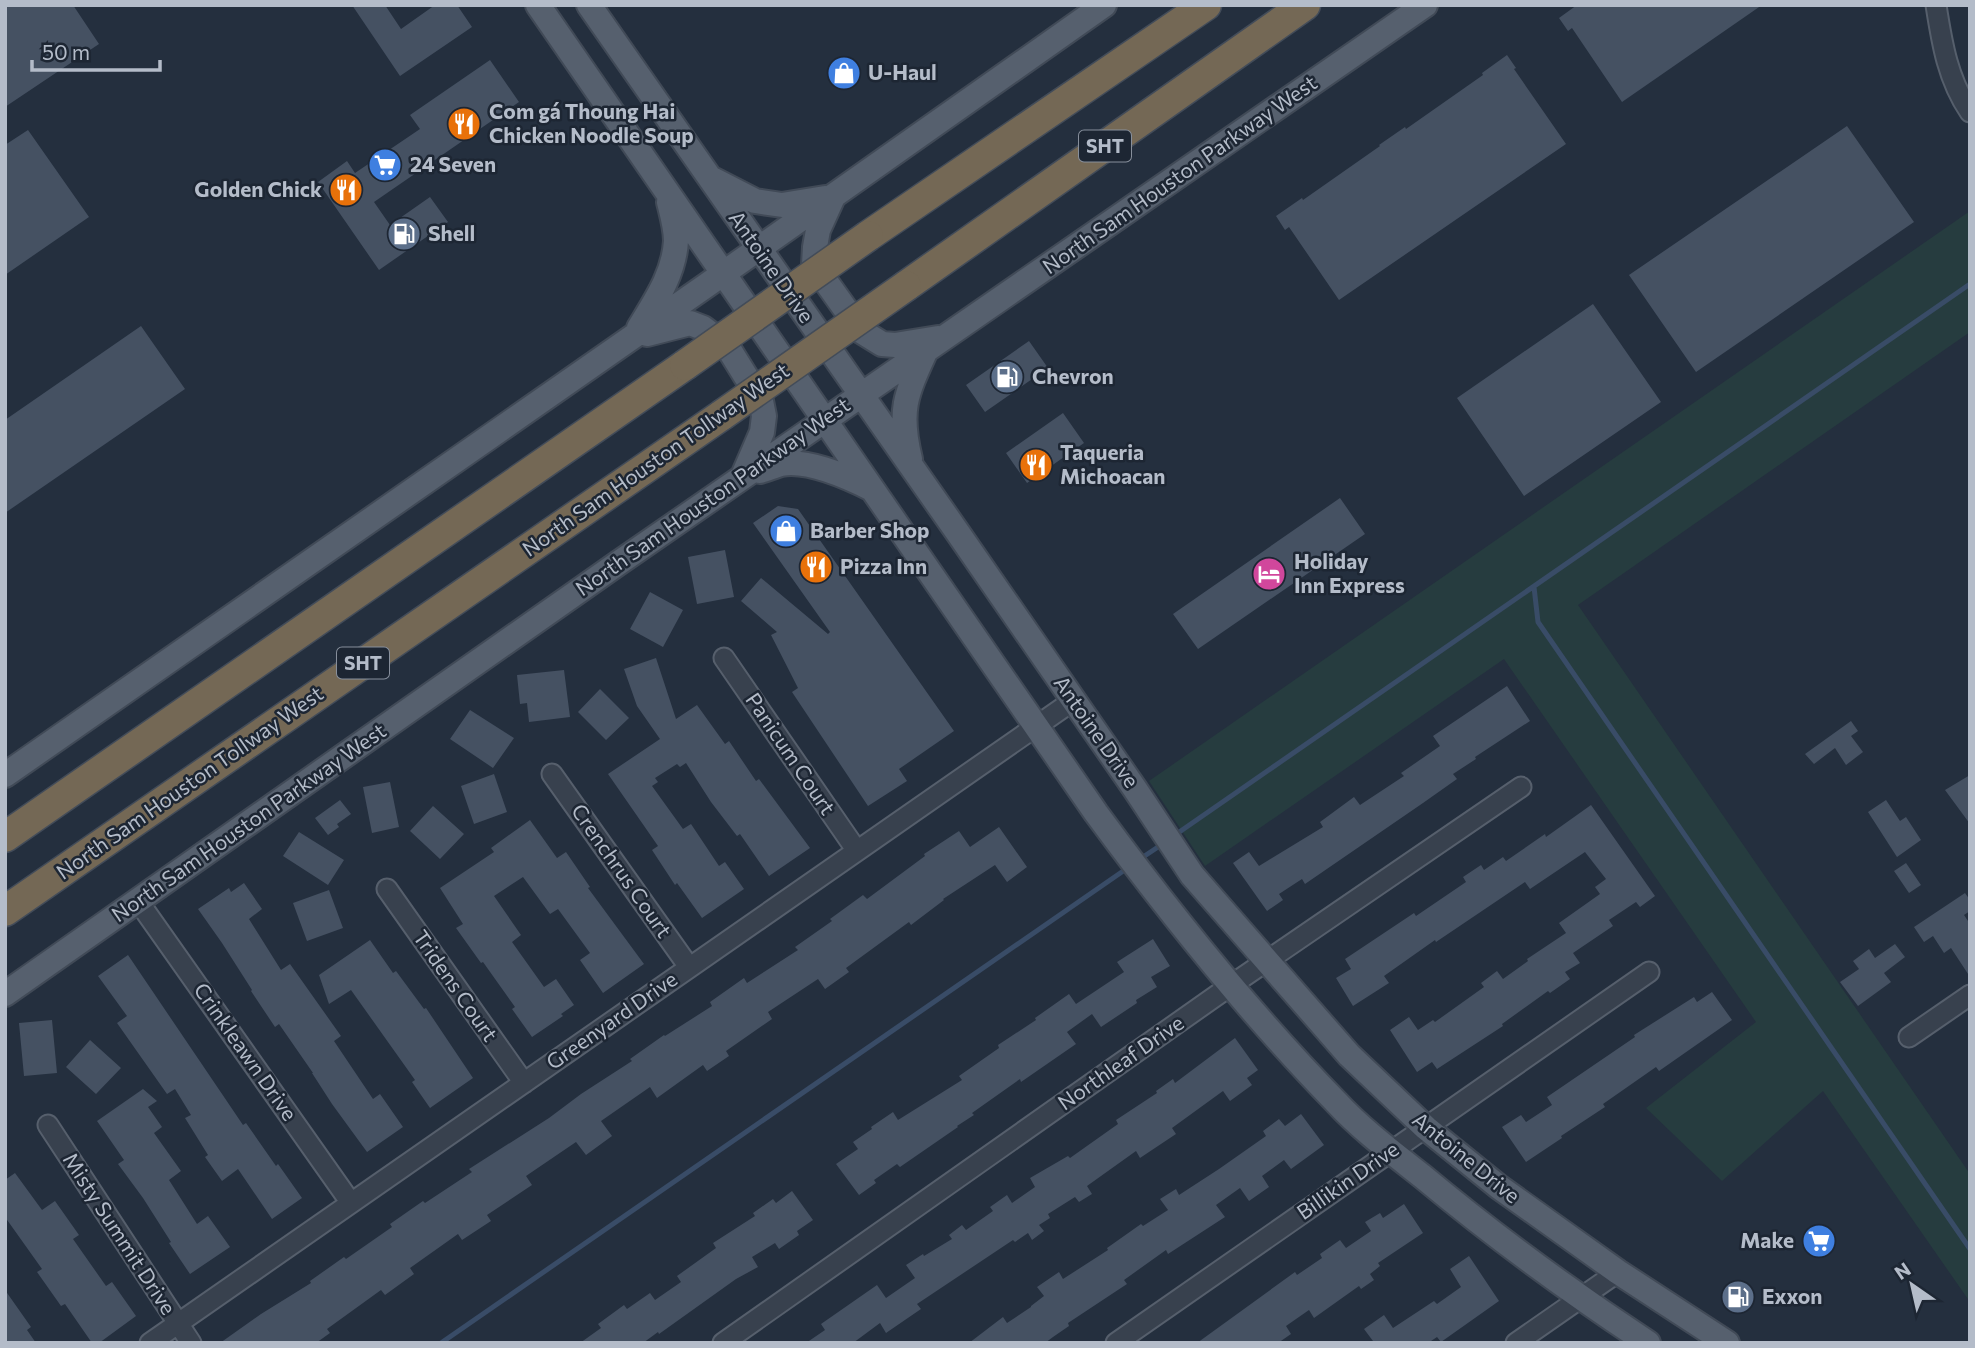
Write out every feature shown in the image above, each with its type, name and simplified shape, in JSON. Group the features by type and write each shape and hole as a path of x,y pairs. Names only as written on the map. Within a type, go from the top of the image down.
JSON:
{"highway":[{"name":"SHT","path":"5,837 868,236 1206,5"},
{"name":"North Sam Houston Tollway West","path":"5,911 722,415 1305,5"}],"main road":[{"name":"Antoine Drive","path":"589,5 1074,700 1192,874 1349,1055 1426,1128 1499,1187 1618,1272 1727,1343"},
{"path":"5,775 1104,5"},
{"name":"North Sam Houston Parkway West","path":"5,994 743,477 1425,5"},
{"name":"Antoine Drive","path":"539,6 1096,813 1157,897 1230,986 1338,1105 1391,1151 1489,1231 1580,1298 1648,1343"},
{"path":"708,176 755,201 782,205 833,197"},
{"path":"633,337 663,289 673,262 676,239 666,190"},
{"path":"833,197 818,230 814,265 861,331 881,344 935,344"},
{"path":"633,337 690,323 703,328 727,346 761,401 764,416 762,432 743,477"},
{"path":"913,470 905,438 903,411 911,383 935,344"},
{"path":"743,477 783,464 807,466 827,470 873,489"}],"street":[{"path":"1936,5 1943,49 1958,95 1970,113"},
{"name":"Panicum Court","path":"724,658 857,851"},
{"name":"Greenyard Drive","path":"150,1343 1074,700"},
{"name":"Crenchrus Court","path":"552,774 690,967"},
{"name":"Northleaf Drive","path":"726,1342 1230,986 1521,787"},
{"name":"Tridens Court","path":"387,889 524,1083"},
{"name":"Crinkleawn Drive","path":"138,901 351,1203"},
{"name":"Billikin Drive","path":"1116,1343 1649,972"},
{"path":"1909,1037 1970,995"},
{"name":"Misty Summit Drive","path":"48,1125 191,1343"},
{"path":"1516,1343 1618,1272"}],"green space":[{"path":"1970,211 1970,332 1578,605 1970,1174 1970,1302 1823,1091 1722,1181 1646,1108 1756,1022 1504,659 1205,866 1149,781"}],"building":[{"path":"5,5 73,5 99,44 5,107"},
{"path":"352,5 385,5 401,29 435,5 457,5 472,27 400,76"},
{"path":"1577,5 1762,5 1622,102 1572,28 1568,31 1559,18"},
{"path":"1507,55 1566,144 1339,300 1289,227 1285,230 1276,216 1302,198 1303,200 1405,127 1406,129"},
{"path":"490,60 519,102 374,202 390,225 430,197 448,222 379,270 318,182 347,161 355,173 420,129 410,115"},
{"path":"1847,126 1914,222 1696,372 1629,275"},
{"path":"28,130 89,217 5,275 5,145"},
{"path":"1593,304 1661,402 1524,496 1457,398"},
{"path":"141,326 185,389 5,513 5,420"},
{"name":"Chevron","path":"1029,341 1048,368 985,412 966,385"},
{"path":"1063,413 1084,443 1027,483 1006,453"},
{"name":"Holiday Inn Express","path":"1340,498 1365,534 1198,649 1173,614"},
{"path":"778,506 798,509 954,731 899,769 907,781 868,806 792,692 798,688 771,635 777,632 741,601 761,578 828,634 830,632 753,523"},
{"path":"725,550 734,597 697,604 688,557"},
{"path":"650,592 683,610 663,647 630,629"},
{"path":"656,658 676,719 697,705 725,744 729,741 756,781 759,779 810,848 769,876 740,834 737,836 711,802 686,763 680,767 677,764 655,778 658,782 652,786 683,829 691,824 719,866 725,862 744,889 702,918 677,883 675,885 652,850 658,846 608,774 660,739 637,706 624,669"},
{"path":"564,670 570,717 529,722 527,703 520,704 517,675"},
{"path":"1507,686 1530,721 1475,757 1476,759 1453,774 1457,779 1423,803 1305,884 1302,879 1279,894 1283,900 1267,911 1233,863 1249,852 1259,866 1323,827 1320,822 1354,797 1360,805 1404,776 1401,773 1440,746 1433,736"},
{"path":"600,689 629,718 606,740 578,712"},
{"path":"470,710 514,738 493,768 450,739"},
{"path":"1851,721 1858,731 1851,736 1863,752 1846,765 1835,748 1814,764 1805,754"},
{"path":"494,774 507,812 474,824 461,786"},
{"path":"1970,775 1970,824 1945,790"},
{"path":"390,782 399,827 372,833 363,787"},
{"path":"340,800 351,814 328,835 315,818"},
{"path":"1886,800 1900,821 1906,817 1921,840 1897,857 1868,812"},
{"path":"1591,805 1655,896 1640,907 1636,902 1609,920 1613,926 1573,953 1580,963 1565,972 1570,979 1550,993 1548,991 1502,1024 1503,1026 1437,1069 1432,1062 1417,1072 1390,1030 1409,1017 1418,1030 1433,1020 1435,1022 1484,987 1481,983 1497,971 1503,979 1566,933 1559,923 1600,894 1595,887 1606,879 1585,852 1530,889 1525,882 1384,976 1389,983 1353,1006 1336,978 1351,969 1345,959 1466,882 1463,877 1481,865 1484,870 1503,857 1506,861"},
{"path":"433,806 464,834 440,859 410,831"},
{"path":"530,820 557,858 566,852 590,887 588,888 644,964 603,993 580,960 590,953 558,909 550,914 523,877 494,896 521,935 512,942 544,987 556,979 574,1005 532,1037 512,1009 515,1007 456,928 463,924 440,888 494,852 491,848"},
{"path":"999,827 1027,867 1007,882 995,865 943,899 911,925 909,922 846,968 849,972 825,989 818,979 768,1012 772,1019 726,1051 729,1056 707,1071 703,1065 657,1098 650,1087 601,1121 612,1136 586,1155 576,1142 526,1176 532,1185 487,1215 491,1221 462,1240 458,1234 410,1268 414,1274 385,1295 381,1290 327,1329 330,1333 316,1343 220,1343 392,1227 390,1224 423,1201 425,1203 472,1172 469,1169 632,1061 630,1059 664,1035 712,1006 710,1002 744,978 747,983 798,950 795,947 832,921 830,919 863,895 867,899 925,856 924,854 959,831 970,847"},
{"path":"299,832 344,860 328,885 283,856"},
{"path":"1906,863 1921,885 1909,893 1894,871"},
{"path":"244,883 262,909 249,919 281,970 290,964 341,1036 334,1041 373,1099 380,1094 403,1127 367,1152 279,1024 275,1027 198,909 229,888 231,892"},
{"path":"329,890 343,928 307,941 293,903"},
{"path":"1965,893 1970,900 1970,911 1964,915 1970,924 1970,977 1951,948 1944,953 1933,936 1924,942 1914,927"},
{"path":"1153,939 1170,966 1151,977 1157,987 1101,1027 1092,1014 1067,1032 1076,1044 1021,1082 1020,1079 900,1167 897,1164 874,1180 876,1183 859,1195 836,1164 858,1149 853,1142 893,1112 898,1120 962,1080 959,1076 1069,994 1076,1004 1124,972 1117,962"},
{"path":"370,940 393,973 396,971 424,1009 426,1008 473,1078 430,1108 412,1082 415,1080 351,990 329,1004 319,975"},
{"path":"1895,944 1905,957 1884,973 1891,982 1858,1006 1840,982 1859,969 1853,961 1869,949 1875,958"},
{"path":"128,955 243,1125 246,1123 302,1198 272,1219 238,1169 222,1181 205,1157 208,1155 185,1118 191,1115 175,1089 167,1094 117,1023 127,1016 98,976"},
{"path":"1712,992 1732,1020 1659,1071 1656,1067 1603,1104 1605,1107 1526,1162 1502,1127 1521,1115 1526,1122 1552,1105 1547,1097 1635,1037 1634,1035 1694,997 1697,1002"},
{"path":"52,1020 57,1073 24,1076 19,1023"},
{"path":"1235,1038 1258,1070 1247,1078 1252,1085 1230,1101 1223,1091 1172,1128 1176,1134 1140,1158 1136,1151 1087,1186 1092,1194 1079,1202 1075,1197 1048,1214 1050,1218 1039,1225 1044,1231 1032,1240 1028,1233 1015,1242 1013,1240 917,1304 921,1309 886,1333 880,1323 853,1343 806,1343 825,1330 821,1324 877,1285 886,1298 915,1278 906,1265 952,1239 949,1235 962,1225 966,1230 993,1211 990,1207 1007,1195 1012,1203 1035,1187 1030,1178 1068,1156 1070,1158 1118,1124 1116,1120 1173,1079 1175,1083"},
{"path":"90,1040 121,1068 96,1094 66,1067"},
{"path":"143,1089 157,1101 148,1107 162,1127 154,1133 181,1171 169,1180 197,1224 208,1216 230,1247 190,1274 143,1198 118,1164 124,1160 97,1121"},
{"path":"1301,1114 1324,1145 1291,1169 1284,1160 1262,1176 1269,1187 1249,1201 1240,1188 1216,1205 1225,1217 1168,1254 1166,1250 1124,1280 1127,1284 1068,1323 1069,1326 1045,1343 969,1343 1003,1317 1007,1323 1031,1307 1044,1296 1037,1287 1059,1272 1063,1279 1108,1250 1107,1248 1141,1224 1143,1226 1168,1210 1160,1199 1176,1189 1179,1195 1219,1169 1266,1136 1263,1131 1279,1119 1285,1126"},
{"path":"15,1173 42,1210 55,1201 79,1235 73,1239 106,1286 112,1282 136,1316 99,1343 92,1343 65,1304 61,1306 37,1272 42,1269 5,1217 5,1180"},
{"path":"792,1191 813,1220 797,1231 799,1235 779,1249 775,1243 752,1257 758,1267 736,1279 643,1343 580,1343 601,1328 598,1324 624,1305 627,1309 650,1293 655,1300 681,1282 677,1276 716,1248 713,1243 755,1216 753,1213 773,1199 776,1203"},
{"path":"1404,1204 1423,1233 1378,1263 1380,1266 1370,1274 1374,1280 1361,1289 1359,1286 1314,1318 1309,1310 1286,1326 1291,1334 1278,1343 1197,1343 1295,1272 1297,1275 1322,1258 1320,1254 1340,1240 1346,1248 1371,1231 1365,1222 1380,1213 1383,1218"},
{"path":"1469,1256 1499,1301 1441,1342 1437,1337 1428,1343 1370,1343 1373,1341 1364,1329 1384,1315 1393,1328 1434,1301 1437,1304 1461,1287 1450,1269"},
{"path":"5,1290 31,1327 27,1330 36,1343 5,1343"}],"waterway":[{"path":"1175,835 1970,284"},
{"path":"1534,587 1538,622 1970,1249"},
{"path":"1140,859 1164,843"},
{"path":"441,1343 1129,867"}],"place":[{"name":"U-Haul","path":"844,73"},
{"name":"Com gá Thoung Hai Chicken Noodle Soup","path":"464,124"},
{"name":"24 Seven","path":"385,165"},
{"name":"Golden Chick","path":"346,190"},
{"name":"Shell","path":"404,234"},
{"name":"Chevron","path":"1007,377"},
{"name":"Taqueria Michoacan","path":"1036,465"},
{"name":"Barber Shop","path":"786,531"},
{"name":"Pizza Inn","path":"816,567"},
{"name":"Holiday Inn Express","path":"1269,574"},
{"name":"Make","path":"1819,1241"},
{"name":"Exxon","path":"1738,1297"}]}
